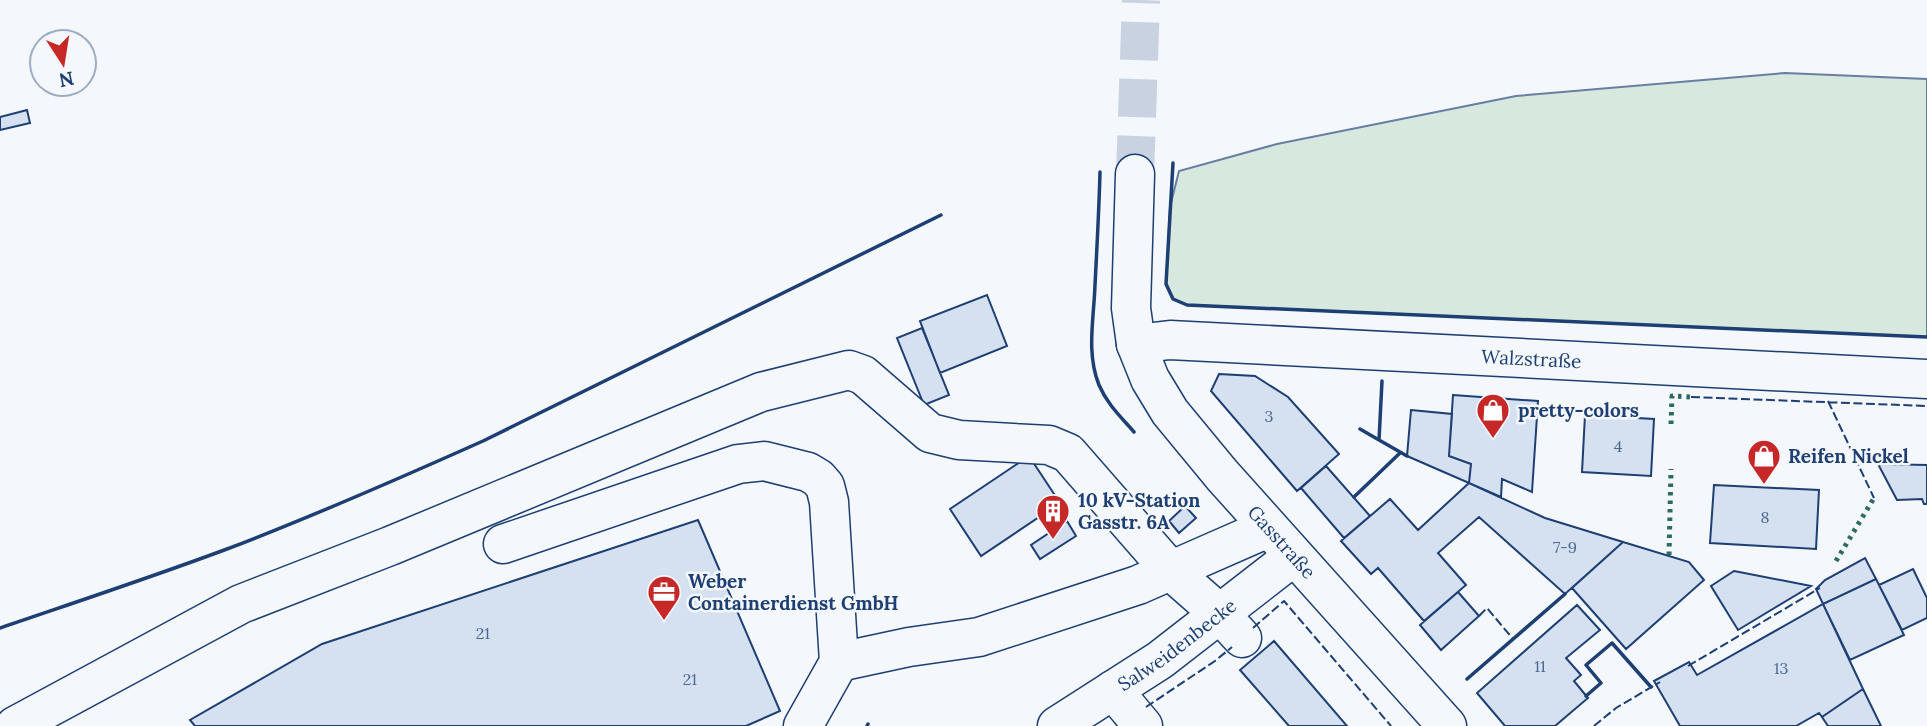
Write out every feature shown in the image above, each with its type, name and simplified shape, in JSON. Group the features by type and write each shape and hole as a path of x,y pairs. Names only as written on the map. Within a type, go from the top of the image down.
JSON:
{"street":[{"name":"Gasstraße","path":"1135,174 1131,308 1136,344 1150,379 1170,412 1435,722"},
{"name":"Walzstraße","path":"1136,344 1170,340 1927,379"},
{"path":"15,726 241,604 761,392 849,370 863,376 930,433 959,440 1049,445 1068,453 1171,571 1231,626"},
{"path":"503,544 738,464 764,461 808,471 825,486 829,502 839,662 803,726"},
{"path":"839,662 909,647 979,637 1138,585 1268,528"},
{"name":"Salweidenbecke","path":"1057,726 1160,660 1231,626 1294,556"},
{"path":"1113,690 1143,726"}],"shaded area":[{"path":"1785,73 1927,79 1927,337 1187,305 1173,299 1166,284 1170,207 1179,171 1277,144 1516,96"}],"building":[{"path":"27,110 30,123 0,130 0,117"},
{"path":"987,295 1007,346 940,373 920,321"},
{"path":"922,328 949,395 924,405 897,338"},
{"path":"1219,374 1255,376 1288,397 1339,454 1297,491 1211,391"},
{"path":"1453,395 1538,401 1532,492 1502,479 1501,497 1469,483 1471,464 1449,456"},
{"path":"1411,410 1452,414 1449,456 1471,464 1469,483 1407,456"},
{"path":"1585,415 1654,419 1651,476 1582,472"},
{"path":"1029,456 1060,503 981,556 950,509"},
{"path":"1878,464 1927,465 1927,504 1924,504 1922,499 1897,500"},
{"path":"1326,466 1370,516 1344,538 1301,488"},
{"path":"1469,483 1545,518 1623,542 1565,594 1479,517 1438,553 1466,585 1424,621 1378,568 1371,574 1341,541 1390,499 1418,530"},
{"path":"1714,485 1819,490 1816,549 1710,543"},
{"path":"1185,506 1196,518 1179,533 1169,521"},
{"path":"698,520 780,711 746,726 195,726 190,720 322,644"},
{"name":"10 kV-Station Gasstr. 6A","path":"1067,521 1076,536 1040,559 1031,545"},
{"path":"1623,542 1689,562 1704,580 1626,649 1572,588"},
{"path":"1865,558 1876,579 1823,604 1816,589 1825,580"},
{"path":"1913,569 1927,598 1927,618 1902,630 1879,585"},
{"path":"1734,571 1811,586 1738,630 1711,586"},
{"path":"1876,579 1904,635 1850,660 1823,604"},
{"path":"1458,592 1479,616 1441,650 1420,625"},
{"path":"1823,604 1863,689 1822,717 1819,713 1796,726 1680,726 1654,681 1689,662 1697,675"},
{"path":"1577,605 1600,630 1566,658 1581,675 1574,681 1588,698 1555,726 1505,726 1477,693"},
{"path":"1274,641 1347,726 1289,726 1240,670"},
{"path":"1863,689 1881,726 1828,726 1822,717"}],"tunnel":[{"path":"1135,174 1141,0"}],"hedge":[{"path":"1671,424 1672,396 1691,397"},
{"path":"1669,555 1671,469"},
{"path":"1836,561 1874,498"}],"fence":[{"path":"0,628 227,549 483,441 941,215"},
{"path":"1691,397 1927,406"},
{"path":"1828,401 1874,498"},
{"path":"1688,666 1820,588"},
{"path":"1253,628 1284,601 1391,726"},
{"path":"1479,616 1487,608 1513,639"},
{"path":"1146,707 1232,647"},
{"path":"1594,726 1616,708 1660,682"}],"wall":[{"path":"1173,163 1166,284 1173,299 1187,305 1927,337"},
{"path":"1100,172 1093,361 1102,392 1134,432"},
{"path":"0,628 227,549 483,441 941,215"},
{"path":"1382,381 1379,440 1407,456"},
{"path":"1360,429 1379,440"},
{"path":"1354,497 1400,453"},
{"path":"1467,679 1565,594"},
{"path":"1612,643 1651,687"},
{"path":"1586,696 1601,683 1586,665 1612,643"}],"place":[{"name":"pretty-colors","path":"1493,440"},
{"name":"Reifen Nickel","path":"1764,486"},
{"name":"10 kV-Station Gasstr. 6A","path":"1053,541"},
{"name":"Weber Containerdienst GmbH","path":"664,622"}]}
